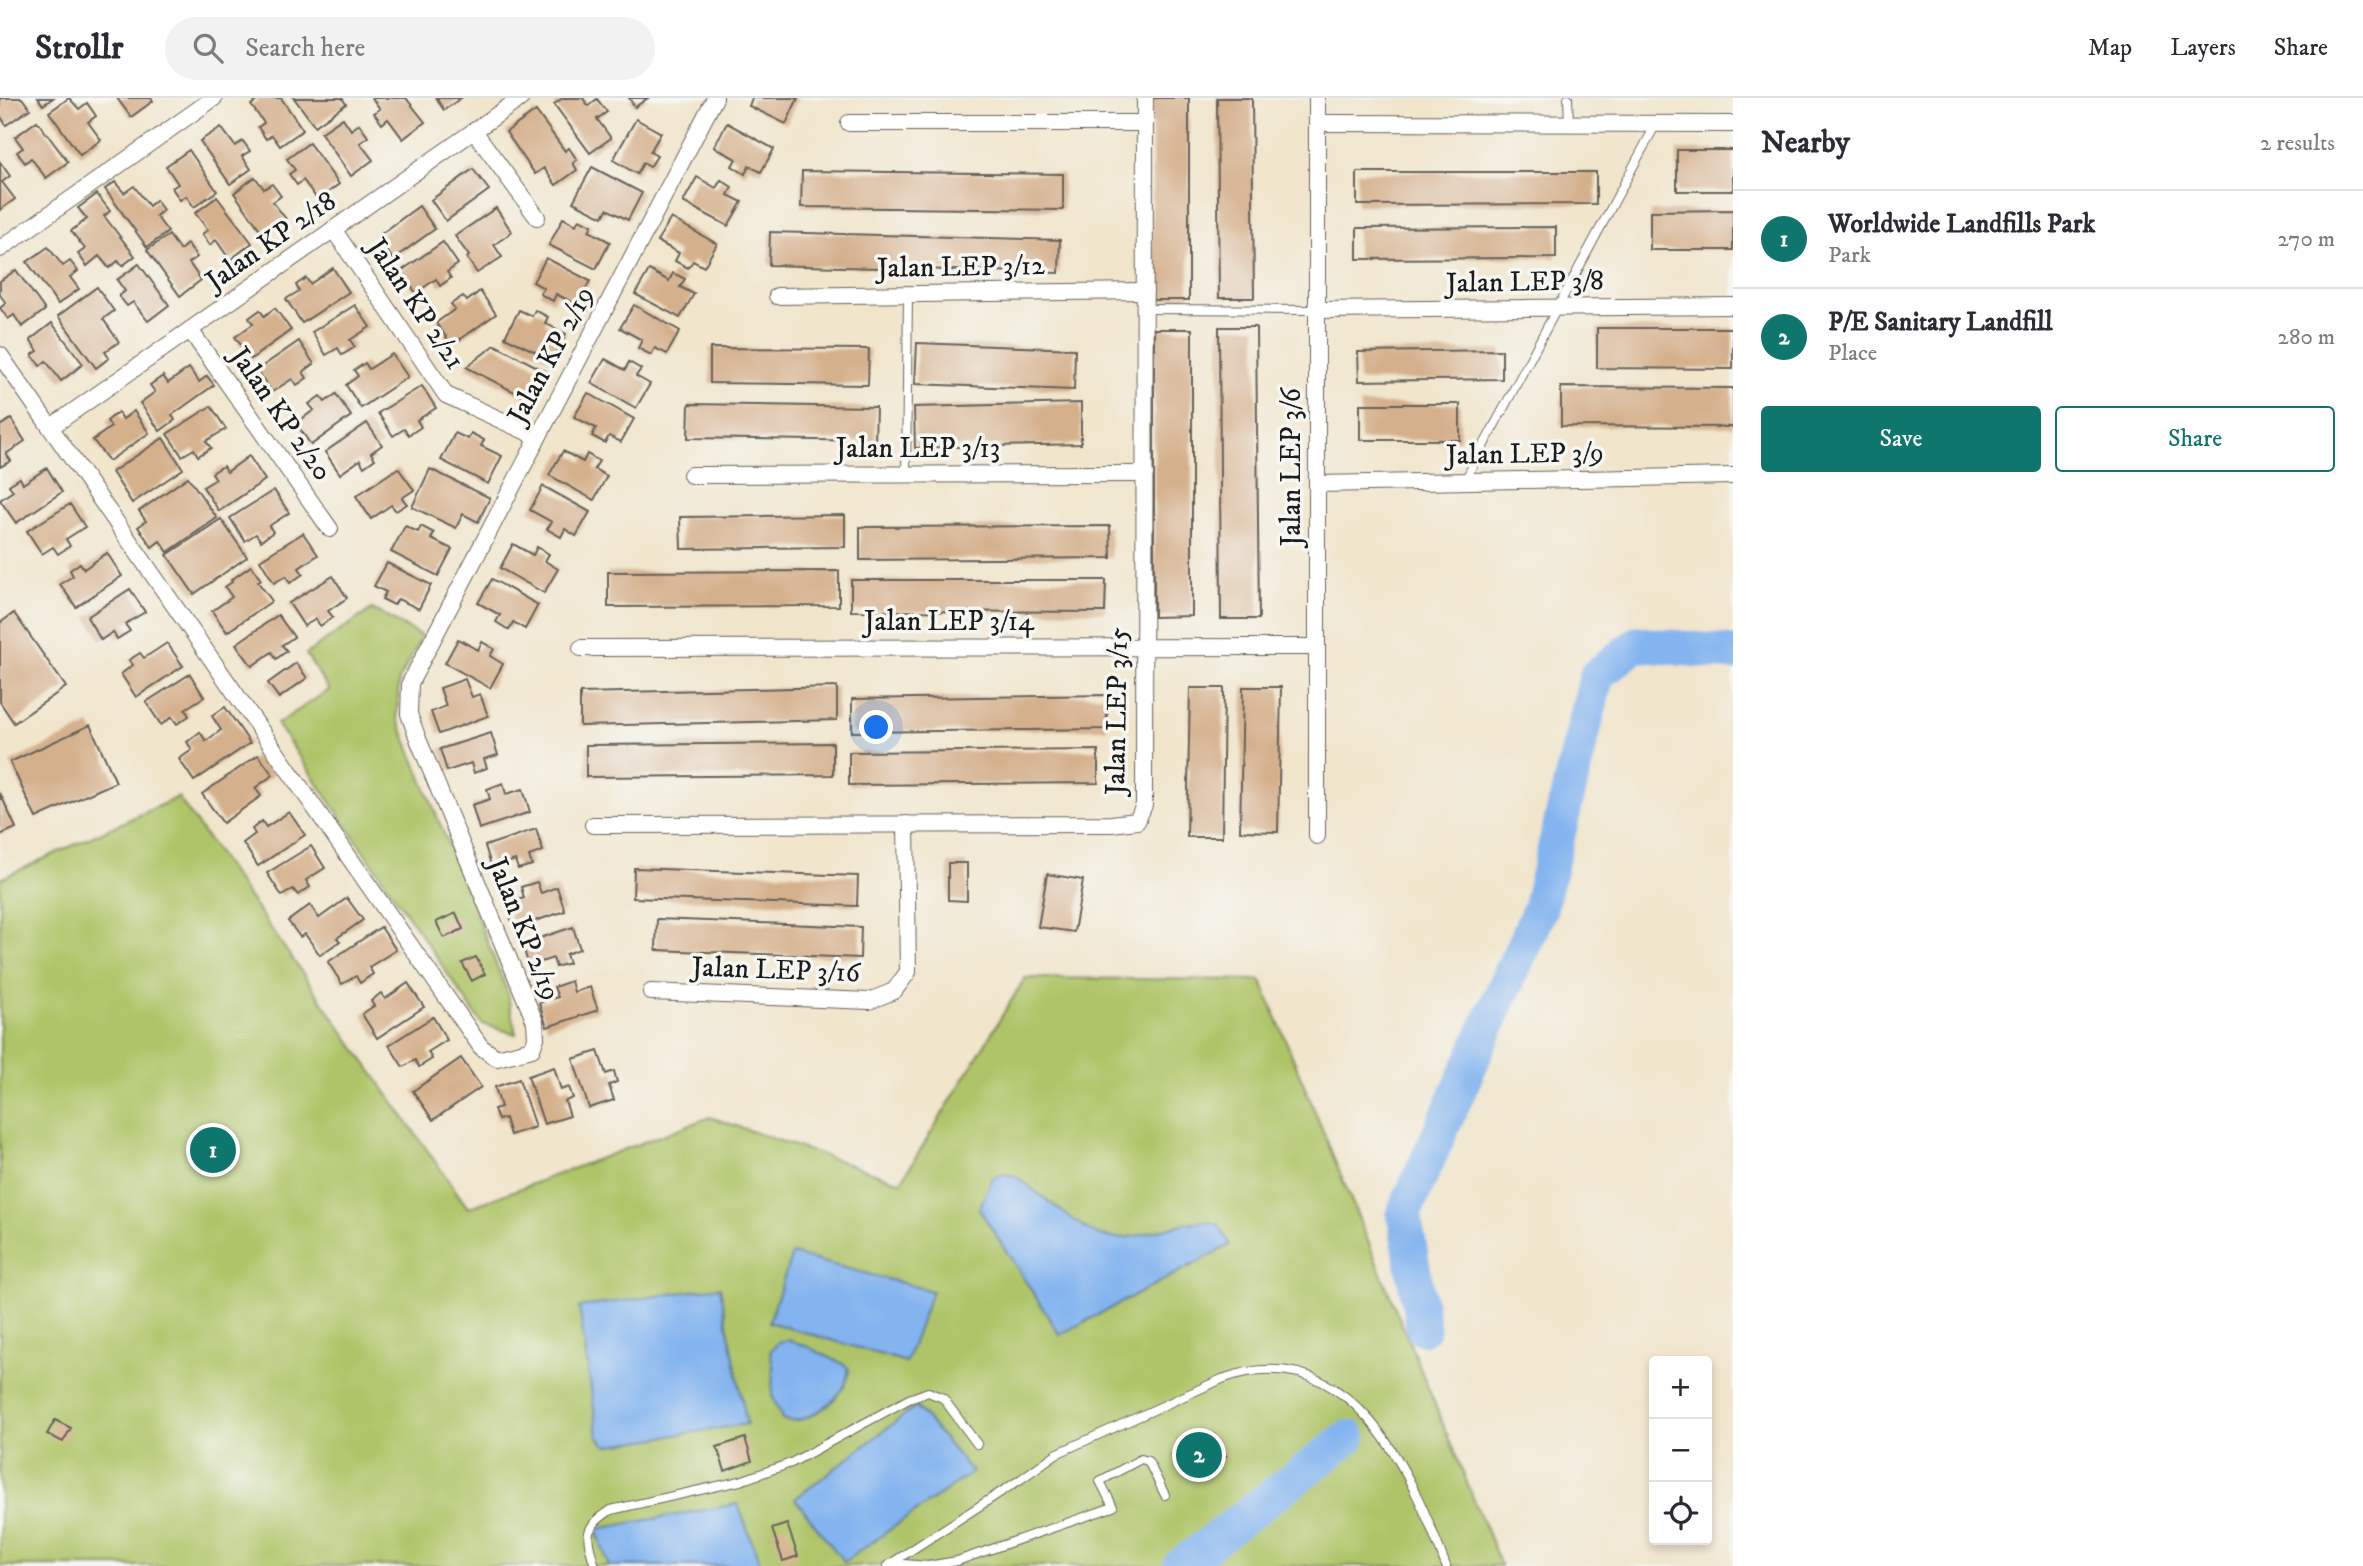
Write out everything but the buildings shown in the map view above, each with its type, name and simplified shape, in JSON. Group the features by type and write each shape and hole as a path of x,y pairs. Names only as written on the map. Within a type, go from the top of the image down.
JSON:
{"street":[{"path":"0,248 214,98"},
{"name":"Jalan KP 2/18","path":"51,427 521,98"},
{"name":"Jalan KP 2/19","path":"0,355 481,1047 497,1059 532,1049 536,1038 535,1022 418,739 409,714 410,683 715,98"},
{"name":"Jalan LEP 3/15","path":"593,825 1111,824 1137,821 1144,805 1145,98"},
{"name":"Jalan LEP 3/6","path":"1317,98 1317,836"},
{"path":"849,123 1145,123"},
{"path":"1317,123 1733,124"},
{"path":"474,131 537,217"},
{"name":"Jalan KP 2/21","path":"333,229 446,395 538,437"},
{"name":"Jalan LEP 3/12","path":"777,296 1145,291"},
{"name":"Jalan LEP 3/8","path":"1317,310 1733,306"},
{"name":"Jalan KP 2/20","path":"190,330 330,529"},
{"name":"Jalan LEP 3/13","path":"691,475 1145,474"},
{"name":"Jalan LEP 3/9","path":"1318,484 1733,476"},
{"name":"Jalan LEP 3/14","path":"581,648 1317,647"},
{"name":"Jalan LEP 3/16","path":"650,992 869,1001 894,991 908,972 906,824"}],"lane":[{"path":"1568,98 1569,124"},
{"path":"1465,482 1656,124"},
{"path":"906,474 908,294"},
{"path":"1145,309 1317,310"},
{"path":"889,1564 1056,1454 1223,1379 1242,1372 1275,1368 1293,1370 1327,1382 1366,1418 1390,1447 1421,1504 1446,1566"},
{"path":"594,1566 587,1538 588,1529 611,1510 740,1481 791,1463 909,1399 928,1392 943,1398 977,1444"},
{"path":"889,1564 928,1566 957,1561 1112,1507 1100,1481 1142,1459 1148,1461 1165,1495"}],"green space":[{"path":"372,609 422,636 399,680 397,717 507,991 516,1034 482,1024 277,724 329,690 306,654"},
{"path":"178,797 468,1208 710,1117 901,1182 1025,978 1261,980 1501,1566 0,1566 0,879"}],"water":[{"path":"1004,1174 1017,1177 1072,1219 1101,1236 1131,1237 1204,1222 1218,1224 1230,1245 1060,1335 979,1209 993,1177"},
{"path":"792,1254 932,1291 906,1362 769,1322"},
{"path":"720,1287 747,1424 606,1446 598,1437 579,1307"},
{"path":"787,1340 811,1348 849,1369 843,1388 834,1399 813,1415 789,1421 782,1419 772,1395 773,1366 770,1352 778,1342"},
{"path":"916,1406 972,1472 844,1562 795,1499"},
{"path":"738,1504 761,1566 609,1566 596,1529"}],"waterway":[{"path":"1423,1328 1404,1213 1540,908 1597,675 1637,644 1733,653"},
{"path":"1180,1566 1349,1437"}],"place":[{"name":"Worldwide Landfills Park","path":"213,1150"},
{"name":"P/E Sanitary Landfill","path":"1199,1455"}]}
